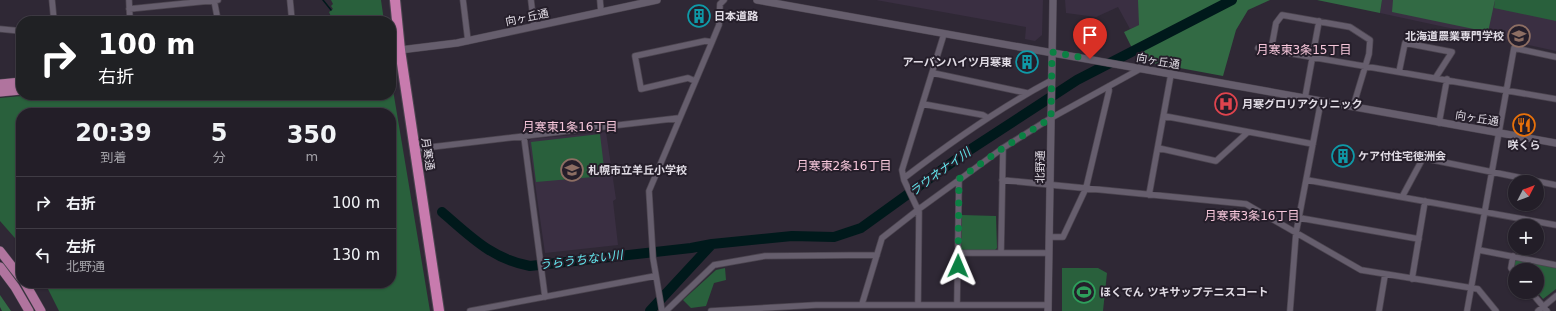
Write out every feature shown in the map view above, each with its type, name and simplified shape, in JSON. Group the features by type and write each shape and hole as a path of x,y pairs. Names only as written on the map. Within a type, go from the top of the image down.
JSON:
{"highway":[{"name":"月寒通","path":"395,0 395,16"},
{"name":"月寒通","path":"396,60 415,148 439,311"}],"main road":[{"path":"0,84 16,82"},
{"path":"0,92 16,90"},
{"path":"0,251 16,272"},
{"path":"0,267 15,287 29,311"},
{"path":"27,288 41,311"}],"street":[{"path":"52,0 54,16"},
{"path":"128,0 130,16"},
{"path":"214,0 217,16"},
{"path":"129,9 218,0"},
{"path":"290,0 292,16"},
{"path":"463,0 468,41"},
{"path":"531,0 534,26"},
{"path":"600,0 601,12"},
{"name":"向ヶ丘通","path":"396,51 468,41 658,0"},
{"path":"662,311 655,276 652,249 649,191 719,25 720,4 724,0"},
{"name":"向ヶ丘通","path":"757,0 1556,143"},
{"name":"北野通","path":"1048,308 1053,0"},
{"path":"1271,50 1276,23 1282,15 1350,27 1370,40 1369,54 1353,107"},
{"path":"1305,98 1319,21"},
{"path":"0,29 16,31"},
{"path":"918,304 919,209 904,178 902,170 944,34"},
{"path":"695,81 688,78 641,89 635,56 705,41 712,42"},
{"path":"1399,72 1405,43 1452,52 1436,77"},
{"path":"1258,48 1365,67 1436,77 1556,99"},
{"path":"1467,311 1486,212 1514,48 1556,57"},
{"path":"862,304 882,238 959,179 1051,116 1140,69"},
{"path":"932,73 1027,93"},
{"path":"1149,195 1171,74"},
{"path":"1439,123 1447,79"},
{"path":"904,178 953,141 988,118 1027,93 1052,82"},
{"path":"1049,237 1063,237 1086,188 1110,92 1109,86"},
{"path":"1290,311 1296,232 1300,218 1321,101"},
{"path":"923,104 982,115 988,118"},
{"path":"1164,116 1313,144"},
{"path":"415,148 524,137 679,118"},
{"path":"1158,148 1216,161 1248,132"},
{"path":"524,137 546,297"},
{"path":"1001,253 1003,148"},
{"path":"1402,197 1423,158 1556,185"},
{"path":"957,305 959,179"},
{"path":"1002,180 1246,204 1361,270 1478,290 1496,311"},
{"path":"1307,180 1556,225"},
{"path":"1412,279 1425,201"},
{"path":"1300,218 1419,239"},
{"path":"1478,250 1556,265"},
{"path":"959,253 1049,253"},
{"path":"666,311 714,265 765,256 877,255"},
{"path":"1512,263 1513,256"},
{"path":"1379,311 1385,275"},
{"path":"470,311 655,276"},
{"path":"1538,311 1545,309 1556,296"},
{"path":"1537,299 1545,309"},
{"path":"711,311 785,306 862,304 918,304 1048,308"}],"shaded area":[{"path":"876,0 1043,0 1042,35 1035,41 1025,39 1026,27"},
{"path":"1065,0 1202,0 1130,29 1118,7 1096,17 1066,13"},
{"name":"北海道農業専門学校","path":"1382,0 1556,0 1556,51 1380,13"},
{"name":"札幌市立羊丘小学校","path":"606,132 616,199 613,201 618,245 545,253 529,141 531,139"}],"green space":[{"path":"331,0 381,0 383,16 331,16 329,12 333,9 331,6 333,4"},
{"path":"1138,0 1270,0 1248,10 1236,30 1223,76 1142,61 1131,46 1124,32 1139,25"},
{"path":"1317,0 1382,0 1380,13"},
{"path":"1393,0 1495,0 1488,32 1392,12"},
{"path":"1495,0 1556,0 1556,21 1494,8"},
{"path":"16,96 16,100 395,100 430,311 59,311 48,288 396,288 396,108 16,108 16,239 0,221 0,98"},
{"path":"600,134 605,176 536,182 531,142"},
{"path":"962,215 996,216 997,248 995,250 963,251 961,249"},
{"path":"1516,258 1538,263 1515,263"},
{"path":"1544,264 1556,267 1556,289 1544,298"},
{"path":"725,268 726,280 714,283 706,306 691,308 683,300 716,270"},
{"name":"ほくでん ツキサップテニスコート","path":"1062,268 1098,268 1107,273 1103,311 1062,311"},
{"path":"0,295 11,311 2,311 0,307"}],"waterway":[{"name":"うらうちない川","path":"323,0 331,10"},
{"name":"ラウネナイ川","path":"442,212 483,246 504,258 516,263 530,266 792,236 834,237 861,228 965,153 1077,80 1232,0"},
{"name":"ラウネナイ川","path":"650,311 712,244"}],"place":[{"name":"日本道路","path":"699,16"},
{"name":"北海道農業専門学校","path":"1519,36"},
{"name":"アーバンハイツ月寒東","path":"1027,62"},
{"name":"月寒グロリアクリニック","path":"1226,104"},
{"name":"咲くら","path":"1524,125"},
{"name":"ケア付住宅徳洲会","path":"1343,156"},
{"name":"札幌市立羊丘小学校","path":"572,170"},
{"name":"ほくでん ツキサップテニスコート","path":"1084,292"}],"district":[{"name":"月寒東3条15丁目","path":"1304,50"},
{"name":"月寒東1条16丁目","path":"570,127"},
{"name":"月寒東2条16丁目","path":"844,166"},
{"name":"月寒東3条16丁目","path":"1252,216"}],"route":[{"path":"958,266 959,179 1003,148 1051,118 1052,52 1090,59"}]}
